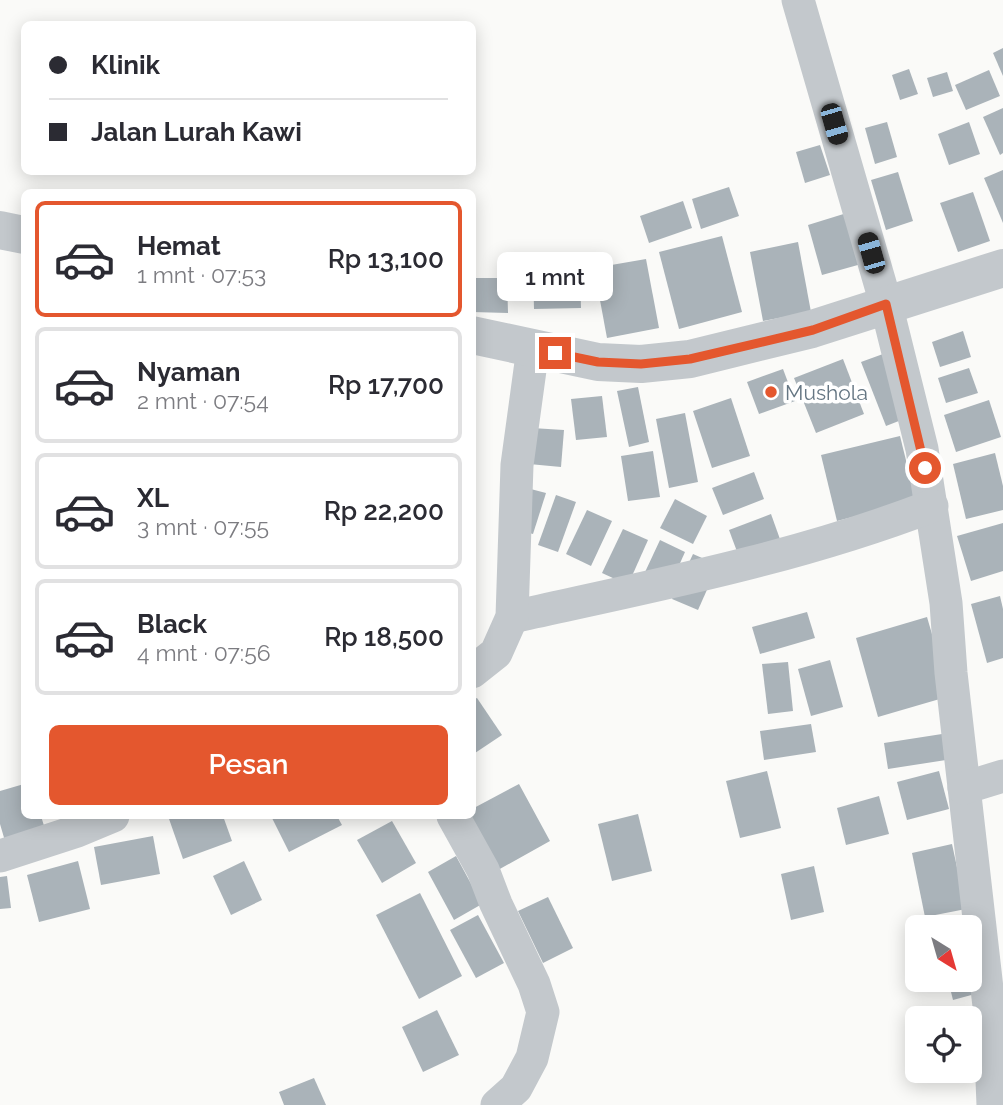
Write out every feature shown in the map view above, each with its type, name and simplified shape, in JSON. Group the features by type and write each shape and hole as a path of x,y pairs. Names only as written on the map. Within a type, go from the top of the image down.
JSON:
{"street":[{"path":"798,0 886,304 922,449 946,603 951,673 989,1006 993,1105"},
{"path":"0,230 21,234"},
{"path":"476,336 598,362 641,364 690,359 813,330 1003,268"},
{"path":"476,669 496,653 512,617 517,465 533,348"},
{"path":"512,617 800,550 873,529 932,506"},
{"path":"964,788 1003,776"},
{"path":"0,856 106,819"},
{"path":"455,819 483,870 534,984 543,1012 532,1058 516,1088 497,1105"}],"building":[{"path":"1003,48 1003,76 993,53"},
{"path":"909,69 918,94 900,100 892,75"},
{"path":"989,70 1000,96 966,110 955,85"},
{"path":"947,72 953,91 933,97 927,78"},
{"path":"1003,108 1003,153 1000,155 983,117"},
{"path":"887,122 897,157 875,164 865,128"},
{"path":"969,122 980,154 949,165 938,134"},
{"path":"820,145 830,175 805,183 796,152"},
{"path":"1003,170 1003,223 984,178"},
{"path":"898,172 913,221 886,230 871,180"},
{"path":"729,187 739,216 701,229 692,199"},
{"path":"973,192 990,241 958,252 940,203"},
{"path":"683,201 692,228 649,243 640,216"},
{"path":"850,212 865,263 822,275 808,225"},
{"path":"722,236 742,312 679,329 659,252"},
{"path":"798,242 811,312 763,321 750,252"},
{"path":"646,259 659,328 607,338 594,268"},
{"path":"580,268 581,308 534,309 533,269"},
{"path":"476,278 507,278 508,313 476,312"},
{"path":"963,331 971,357 940,367 932,342"},
{"path":"883,354 909,417 886,426 861,362"},
{"path":"843,359 864,414 816,433 794,378"},
{"path":"969,368 978,393 946,403 938,378"},
{"name":"Mushola","path":"783,369 795,401 759,414 747,382"},
{"path":"638,387 649,442 629,447 617,391"},
{"path":"602,396 607,437 576,440 571,399"},
{"path":"731,398 750,456 712,468 693,411"},
{"path":"989,400 1001,437 956,452 944,415"},
{"path":"685,413 698,482 669,488 656,419"},
{"path":"532,428 564,430 561,467 529,464"},
{"path":"900,436 916,501 837,521 821,455"},
{"path":"653,451 660,497 628,501 621,456"},
{"path":"995,453 1003,486 1003,510 966,519 953,464"},
{"path":"754,472 764,499 723,515 712,488"},
{"path":"523,487 546,493 533,534 511,528"},
{"path":"556,495 576,502 558,552 538,545"},
{"path":"675,499 707,516 693,544 660,528"},
{"path":"587,510 612,521 591,566 566,554"},
{"path":"771,514 781,542 739,557 729,530"},
{"path":"1003,523 1003,571 971,581 957,536"},
{"path":"623,529 648,540 628,585 602,573"},
{"path":"660,540 685,552 665,597 639,585"},
{"path":"693,554 718,565 698,610 672,599"},
{"path":"1000,596 1003,609 1003,658 987,663 971,604"},
{"path":"807,612 815,638 760,654 752,627"},
{"path":"927,617 950,696 878,717 856,638"},
{"path":"830,660 843,707 811,716 798,669"},
{"path":"788,662 793,711 768,714 762,664"},
{"path":"476,698 502,735 476,752"},
{"path":"811,724 816,752 764,760 760,731"},
{"path":"942,734 946,760 888,769 884,743"},
{"path":"767,771 781,828 740,838 726,781"},
{"path":"939,771 949,809 907,820 897,782"},
{"path":"519,784 550,841 498,870 471,819 476,819 476,807"},
{"path":"21,785 21,819 42,819 45,829 5,841 0,824 0,791"},
{"path":"879,796 889,834 846,845 837,808"},
{"path":"638,814 652,871 612,881 598,824"},
{"path":"169,819 224,819 232,841 183,859"},
{"path":"272,819 339,819 342,825 289,852"},
{"path":"392,821 416,863 382,883 357,840"},
{"path":"153,836 160,874 101,885 94,847"},
{"path":"952,844 966,909 925,915 912,853"},
{"path":"456,856 482,904 454,920 428,872"},
{"path":"78,861 90,909 39,922 27,875"},
{"path":"244,861 262,900 231,915 213,876"},
{"path":"814,866 824,912 791,920 781,874"},
{"path":"7,876 11,908 0,909 0,877"},
{"path":"420,893 462,976 419,999 376,915"},
{"path":"548,897 573,948 543,963 518,911"},
{"path":"478,915 504,963 476,978 450,930"},
{"path":"982,988 986,991 953,1000 951,992 982,992"},
{"path":"437,1010 459,1055 423,1072 402,1027"},
{"path":"314,1078 326,1105 284,1105 279,1092"}],"place":[{"name":"Mushola","path":"771,392"}],"route":[{"path":"555,353 598,362 641,364 690,359 813,330 886,304 925,468"}]}
